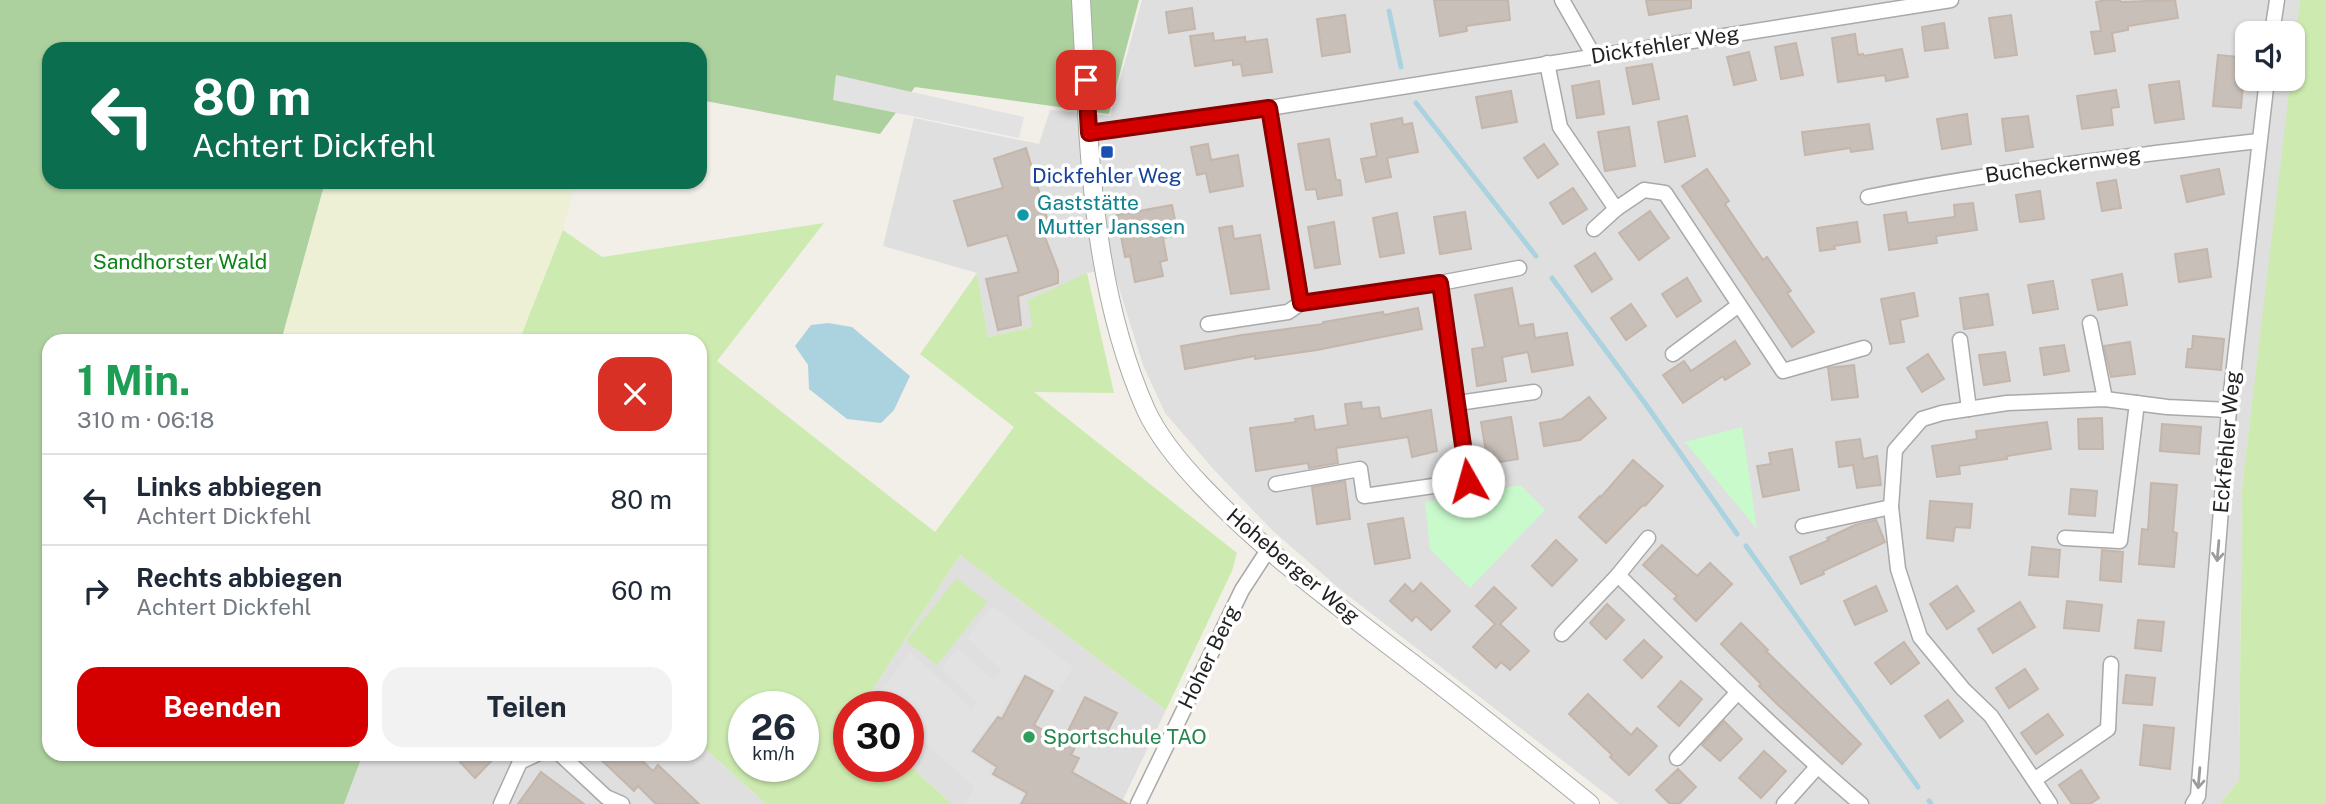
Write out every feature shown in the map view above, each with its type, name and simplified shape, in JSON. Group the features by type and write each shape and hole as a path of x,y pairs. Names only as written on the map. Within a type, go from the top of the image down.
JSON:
{"street":[{"name":"Hoheberger Weg","path":"1081,0 1094,201 1116,328 1147,412 1178,460 1220,505 1268,550 1590,804"},
{"path":"1562,0 1594,56"},
{"name":"Dickfehler Weg","path":"1089,133 1269,108 1951,0"},
{"path":"2274,21 2277,0"},
{"path":"1547,63 1560,127 1616,209"},
{"name":"Eckfehler Weg","path":"2193,804 2198,796 2229,410 2265,91"},
{"path":"1269,108 1301,303"},
{"name":"Bucheckernweg","path":"1868,197 1967,178 2259,141"},
{"path":"1594,229 1616,209 1644,190 1665,193 1783,371 1864,348"},
{"path":"1208,324 1288,312 1301,303 1440,283 1518,268"},
{"path":"1276,484 1360,469 1364,496 1468,481 1440,283"},
{"path":"1673,354 1740,305"},
{"path":"2090,323 2105,399"},
{"path":"1960,340 1969,409"},
{"path":"1458,403 1534,392"},
{"path":"2050,804 1991,716 1963,689 1920,637 1898,569 1891,508 1895,450 1922,419 2007,403 2105,399 2167,407 2229,410"},
{"path":"2065,538 2120,541 2137,403"},
{"path":"1802,526 1891,508"},
{"path":"1562,635 1648,538"},
{"name":"Hoher Berg","path":"1138,804 1242,590 1268,550"},
{"path":"1618,575 1817,767 1861,804"},
{"path":"2034,780 2108,729 2111,664"},
{"path":"1677,758 1738,692"},
{"path":"501,804 522,761"},
{"path":"567,761 606,797 622,804"},
{"path":"1784,804 1817,767"}],"shaded area":[{"path":"1142,0 2300,0 2298,21 2235,21 2235,91 2291,91 2242,487 2239,780 2220,804 1619,804 1342,591 1272,530 1216,472 1165,413 1143,365 1113,269 1087,273 1032,327 988,337 977,273 883,246 914,118 1039,144 1050,110 1110,116"},
{"path":"836,75 1024,117 1019,138 833,100"},
{"path":"960,555 1166,710 1121,804 952,804 924,779 924,691 871,691"},
{"path":"992,606 1073,667 1057,693 1024,673 1003,708 970,752 991,767 988,775 1023,794 1018,804 965,804 975,787 924,742 924,691 881,691 910,652 972,709 976,702 941,668 958,648 993,680 1002,670 967,638"},
{"path":"707,750 728,769 728,782 742,782 766,804 344,804 360,761 707,761"}],"green space":[{"name":"Sandhorster Wald","path":"0,0 1139,0 1109,114 915,87 880,134 707,101 707,42 42,42 42,189 323,189 283,334 42,334 42,761 360,761 344,804 0,804"},
{"path":"2300,0 2326,0 2326,804 2220,804 2239,780 2242,487 2289,91 2305,91 2305,21 2297,21"},
{"path":"323,189 573,189 563,230 522,334 283,334"},
{"path":"824,223 717,361 935,532 1014,427 920,354 977,273 988,337 1032,327 1028,300 1087,273 1114,393 1034,392 1237,553 1232,571 1166,710 960,555 871,691 833,691 833,782 924,782 924,779 952,804 766,804 742,782 819,782 819,691 728,691 728,769 707,750 707,334 522,334 563,230 602,257"},
{"path":"1742,427 1757,529 1685,442"},
{"path":"1521,485 1545,510 1470,588 1430,549 1425,502"},
{"path":"957,578 987,602 937,665 906,641"}],"water":[{"path":"828,323 852,327 910,376 894,410 881,423 847,419 809,389 808,365 795,346 811,325"}],"building":[{"path":"1434,0 1508,0 1510,20 1466,26 1467,31 1440,36"},
{"path":"1646,0 1691,0 1691,8 1649,15"},
{"path":"2175,0 2178,18 2128,26 2128,30 2112,33 2115,51 2095,54 2091,32 2101,31 2096,2"},
{"path":"1192,8 1195,29 1169,33 1166,12"},
{"path":"1345,15 1350,52 1322,56 1317,19"},
{"path":"2011,15 2017,55 1995,58 1989,18"},
{"path":"1944,23 1948,48 1925,51 1922,27"},
{"path":"1213,33 1214,41 1245,37 1245,42 1267,39 1272,72 1243,76 1241,64 1233,65 1233,60 1195,66 1190,36"},
{"path":"1855,34 1858,55 1902,49 1908,77 1886,81 1885,75 1838,82 1832,38"},
{"path":"1796,43 1803,75 1781,79 1775,47"},
{"path":"1749,52 1756,80 1734,85 1727,57"},
{"path":"2218,55 2235,57 2235,91 2242,91 2241,108 2213,106"},
{"path":"1652,64 1659,99 1633,104 1626,68"},
{"path":"1599,81 1604,114 1577,118 1572,86"},
{"path":"2179,81 2184,119 2155,123 2149,85"},
{"path":"2116,90 2119,107 2111,108 2113,125 2082,129 2077,96"},
{"path":"1511,91 1517,122 1482,128 1476,97"},
{"path":"1967,114 1971,144 1942,149 1937,119"},
{"path":"1687,116 1695,156 1665,162 1658,122"},
{"path":"2028,116 2033,147 2006,151 2002,119"},
{"path":"1402,118 1403,125 1412,123 1418,152 1387,158 1391,177 1366,182 1361,159 1377,156 1371,124"},
{"path":"1869,124 1873,149 1851,152 1850,148 1805,155 1802,132"},
{"path":"1629,127 1635,166 1605,171 1598,132"},
{"path":"1329,139 1336,180 1340,180 1342,195 1318,199 1316,189 1306,190 1298,144"},
{"path":"1208,144 1211,160 1238,155 1243,186 1210,192 1206,173 1197,175 1191,147"},
{"path":"1544,144 1558,164 1538,178 1524,158"},
{"path":"1026,148 1050,228 1043,232 1058,271 1058,283 1018,296 1021,325 998,330 986,279 1019,272 1007,235 968,246 954,201 1003,188 994,159"},
{"path":"1707,169 1729,201 1725,204 1763,260 1767,257 1791,291 1787,293 1814,332 1792,347 1682,186"},
{"path":"2219,169 2224,194 2187,202 2181,176"},
{"path":"2116,180 2121,208 2102,211 2097,183"},
{"path":"1573,188 1587,209 1563,224 1550,203"},
{"path":"2040,191 2044,219 2020,222 2016,195"},
{"path":"1973,203 1977,230 1936,236 1937,243 1889,250 1884,215 1906,212 1908,223 1955,217 1954,205"},
{"path":"1172,205 1178,235 1163,238 1167,260 1160,262 1163,276 1135,282 1130,256 1125,257 1117,215"},
{"path":"1650,211 1669,238 1639,260 1619,233"},
{"path":"1465,212 1471,249 1440,254 1434,217"},
{"path":"1397,213 1404,253 1380,257 1373,218"},
{"path":"1334,222 1340,264 1315,268 1308,227"},
{"path":"1857,222 1860,242 1820,251 1817,228"},
{"path":"1232,226 1234,239 1260,235 1269,289 1231,294 1219,228"},
{"path":"2207,249 2211,277 2179,282 2175,254"},
{"path":"1595,253 1612,279 1592,292 1575,266"},
{"path":"2122,274 2127,305 2098,310 2092,280"},
{"path":"1687,278 1701,301 1677,317 1662,294"},
{"path":"2053,281 2058,309 2033,313 2028,285"},
{"path":"1512,288 1519,326 1533,324 1535,338 1567,333 1573,365 1532,372 1528,352 1502,357 1506,381 1477,386 1472,349 1485,347 1475,295"},
{"path":"1914,293 1918,316 1900,320 1904,342 1890,344 1881,299"},
{"path":"1988,294 1993,325 1964,329 1960,298"},
{"path":"1631,304 1646,326 1626,340 1611,318"},
{"path":"1418,308 1422,329 1317,350 1255,359 1255,356 1185,369 1181,346"},
{"path":"2193,336 2224,339 2221,370 2186,367"},
{"path":"1735,341 1750,364 1725,380 1723,376 1683,403 1663,375 1684,361 1691,371"},
{"path":"2130,342 2135,374 2111,377 2104,346"},
{"path":"2064,345 2069,371 2044,375 2040,348"},
{"path":"2005,352 2010,381 1984,385 1979,355"},
{"path":"1928,354 1944,379 1922,392 1907,368"},
{"path":"1854,365 1858,397 1832,400 1828,368"},
{"path":"1589,397 1606,418 1580,440 1544,446 1540,423 1562,419"},
{"path":"1361,402 1362,409 1379,407 1381,419 1431,410 1437,451 1412,457 1408,437 1336,448 1338,463 1309,468 1308,463 1256,471 1250,428 1296,422 1295,419 1313,416 1315,430 1348,425 1345,404"},
{"path":"1511,417 1518,459 1488,464 1481,422"},
{"path":"2102,418 2103,449 2079,449 2078,419"},
{"path":"2047,422 2051,449 1959,466 1960,474 1937,477 1932,446 1977,439 1976,431"},
{"path":"2162,424 2201,427 2199,454 2160,451"},
{"path":"1860,439 1863,459 1877,456 1881,485 1857,488 1853,465 1839,467 1836,442"},
{"path":"1792,449 1799,490 1763,497 1757,466 1771,464 1769,453"},
{"path":"1633,460 1663,486 1606,543 1579,517 1601,497"},
{"path":"1345,481 1350,519 1317,524 1312,487"},
{"path":"2151,483 2177,485 2173,532 2177,533 2174,567 2139,564 2142,529 2148,530"},
{"path":"2071,489 2097,491 2095,516 2069,514"},
{"path":"1930,501 1972,504 1970,528 1955,527 1953,541 1927,538"},
{"path":"1403,518 1410,558 1375,564 1368,524"},
{"path":"1876,520 1885,542 1801,584 1790,557 1855,525"},
{"path":"1556,540 1577,560 1552,586 1532,566"},
{"path":"1662,545 1697,576 1710,563 1732,584 1696,621 1674,599 1677,596 1643,565"},
{"path":"2032,547 2060,550 2058,577 2029,575"},
{"path":"2102,550 2123,552 2121,582 2100,580"},
{"path":"1421,583 1450,611 1431,630 1416,616 1412,621 1390,601 1405,584 1413,592"},
{"path":"1876,586 1887,611 1855,625 1844,601"},
{"path":"1957,586 1974,611 1947,629 1930,604"},
{"path":"1494,587 1516,608 1500,624 1529,651 1510,670 1501,662 1496,668 1473,647 1495,624 1476,606"},
{"path":"2067,601 2102,605 2099,631 2064,628"},
{"path":"2020,602 2035,627 1993,653 1978,629"},
{"path":"1607,604 1624,620 1606,639 1590,623"},
{"path":"2138,620 2164,622 2161,651 2135,648"},
{"path":"1741,623 1861,744 1842,764 1777,704 1721,644"},
{"path":"1644,640 1662,657 1642,678 1624,660"},
{"path":"1904,642 1919,663 1891,684 1875,663"},
{"path":"2025,669 2038,689 2009,708 1996,688"},
{"path":"2126,675 2155,678 2152,705 2123,703"},
{"path":"1025,676 1053,691 1034,725 1059,739 1062,735 1065,737 1085,697 1117,713 1104,738 1085,728 1071,755 1079,758 1072,772 1128,804 1021,804 1027,793 993,774 997,767 973,751 998,717 1002,719"},
{"path":"1681,681 1702,699 1679,726 1658,707"},
{"path":"1588,694 1631,735 1637,728 1657,746 1629,775 1569,714"},
{"path":"1948,700 1963,721 1940,738 1925,716"},
{"path":"2048,714 2063,735 2036,754 2021,733"},
{"path":"1724,721 1742,739 1720,761 1702,745"},
{"path":"2144,725 2174,728 2170,769 2140,765"},
{"path":"1764,751 1786,771 1761,798 1739,778"},
{"path":"461,761 491,761 475,778"},
{"path":"602,761 642,761 653,771 658,765 699,804 656,804 638,786 634,791"},
{"path":"1678,769 1696,787 1679,804 1670,804 1656,790"},
{"path":"2081,770 2099,798 2090,804 2072,804 2059,785"},
{"path":"541,772 584,804 518,804"}],"waterway":[{"path":"1389,11 1401,67"},
{"path":"1416,103 1536,256"},
{"path":"1552,278 1737,534"},
{"path":"1746,546 1918,787"}],"place":[{"name":"Dickfehler Weg","path":"1107,152"},
{"name":"Gaststätte Mutter Janssen","path":"1023,215"},
{"name":"Sportschule TAO","path":"1029,737"}],"route":[{"path":"1086,80 1089,133 1269,108 1301,303 1440,283 1468,481"}]}
